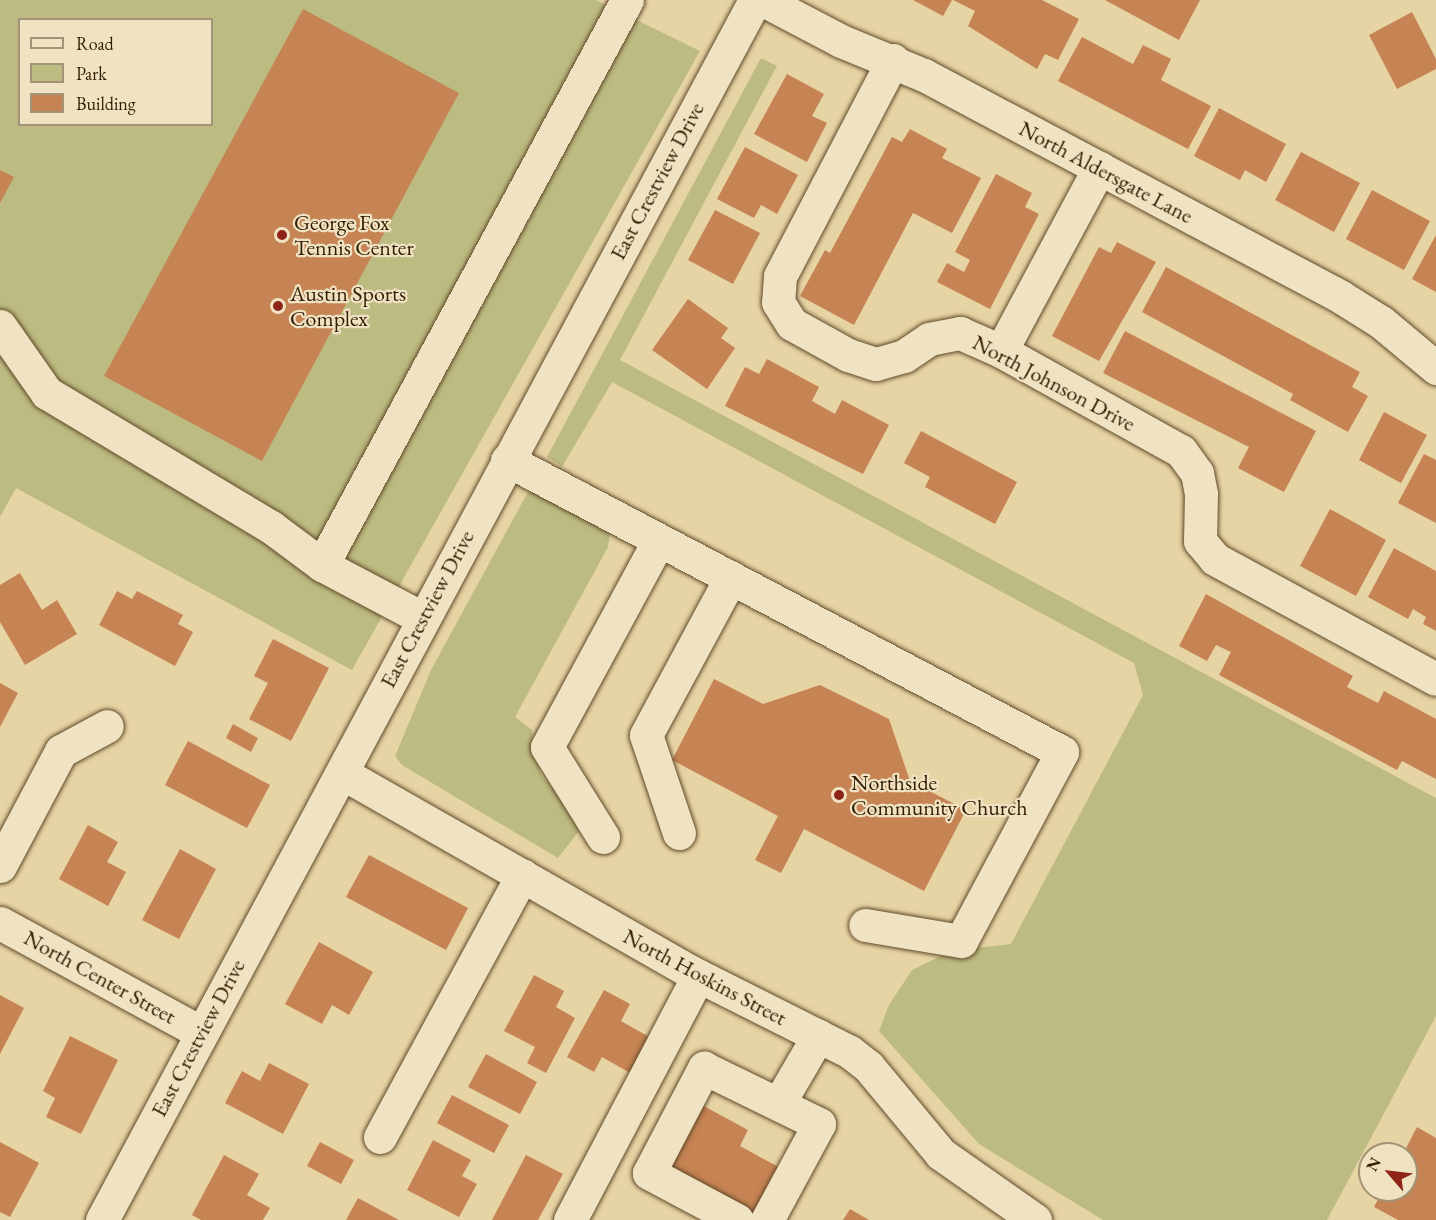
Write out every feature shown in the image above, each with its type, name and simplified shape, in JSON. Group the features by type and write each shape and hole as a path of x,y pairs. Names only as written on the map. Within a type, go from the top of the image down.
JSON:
{"street":[{"path":"322,566 627,0"},
{"name":"East Crestview Drive","path":"102,1220 200,1032 342,773 422,618 755,0"},
{"name":"North Aldersgate Lane","path":"763,0 841,41 893,60 1341,297 1382,322 1436,368"},
{"name":"North Johnson Drive","path":"893,60 780,276 778,302 792,324 848,355 876,364 904,356 929,339 960,333 1001,351 1181,451 1197,473 1202,494 1200,541 1215,559 1436,679"},
{"path":"1001,351 1099,168"},
{"path":"0,326 47,393 272,527 322,566 422,618"},
{"path":"507,460 1062,752 961,940 865,925"},
{"path":"603,837 548,747 659,540"},
{"path":"678,833 646,735 731,577"},
{"path":"0,866 61,751 107,726"},
{"name":"North Hoskins Street","path":"342,773 698,976 818,1036 868,1066 941,1154 1032,1219"},
{"path":"380,1137 522,875"},
{"name":"North Center Street","path":"0,923 200,1032"},
{"path":"570,1220 698,976"},
{"path":"779,1103 818,1036"},
{"path":"737,1220 649,1173 704,1068 819,1124 767,1220"}],"green space":[{"name":"Austin Sports Complex","path":"0,0 596,0 700,51 352,670 16,488 0,517"},
{"path":"761,58 777,66 620,360 1436,798 1436,1016 1369,1142 1358,1142 1358,1162 1327,1220 1103,1220 979,1144 879,1031 889,1005 912,970 951,951 1011,944 1143,695 1134,663 612,382 562,467 547,457"},
{"path":"528,492 544,494 610,533 608,547 515,717 532,730 533,754 542,776 579,818 579,831 558,858 402,765 395,756 431,670"}],"building":[{"path":"913,0 952,0 943,16"},
{"path":"953,0 1042,0 1079,19 1058,60 1045,54 1037,69 968,26 975,11"},
{"path":"1105,0 1200,0 1179,40"},
{"name":"George Fox Tennis Center","path":"303,9 459,93 262,461 104,376"},
{"path":"1412,12 1436,59 1436,69 1397,89 1369,35"},
{"path":"1082,37 1133,64 1143,45 1171,59 1161,80 1211,106 1188,149 1058,81"},
{"path":"787,74 824,94 812,116 827,123 807,162 754,134"},
{"path":"1219,108 1286,144 1266,182 1245,170 1240,180 1194,156"},
{"path":"910,129 947,149 942,158 981,178 952,233 913,213 854,325 800,296 825,250 830,253 892,137 902,142"},
{"path":"745,147 798,175 777,214 761,205 754,218 717,199"},
{"path":"1301,152 1360,183 1334,232 1275,200"},
{"path":"0,170 14,177 0,203"},
{"path":"996,174 1032,193 1025,207 1039,214 990,309 937,282 947,263 964,272 970,260 955,252"},
{"path":"1372,190 1430,221 1404,270 1346,239"},
{"path":"715,210 760,233 733,284 688,260"},
{"path":"1436,235 1436,292 1412,279"},
{"path":"1117,242 1156,262 1099,361 1052,336 1099,247 1111,253"},
{"path":"1166,267 1360,372 1352,387 1368,396 1348,432 1290,400 1293,394 1142,312"},
{"path":"688,299 728,328 721,338 735,348 707,389 652,350"},
{"path":"1125,331 1316,431 1284,492 1238,468 1249,447 1103,373"},
{"path":"767,359 819,387 812,401 835,414 842,400 889,425 863,474 725,406 745,367 759,374"},
{"path":"1384,412 1427,435 1401,483 1359,460"},
{"path":"921,431 1017,482 995,524 925,487 930,477 904,463"},
{"path":"1424,454 1436,460 1436,523 1398,503"},
{"path":"1330,509 1386,540 1356,596 1300,566"},
{"path":"1394,548 1436,571 1436,631 1423,624 1426,617 1413,609 1408,619 1368,597"},
{"path":"20,573 42,610 57,600 77,634 25,665 0,622 0,585"},
{"path":"117,591 132,599 137,591 183,615 178,624 193,632 175,666 99,625"},
{"path":"1206,594 1353,676 1347,687 1378,703 1384,691 1436,719 1436,779 1402,761 1397,770 1219,675 1231,652 1216,645 1207,661 1179,646"},
{"path":"273,639 329,668 291,741 249,719 268,683 254,676"},
{"name":"Northside Community Church","path":"714,679 763,704 820,685 889,719 910,781 966,810 924,891 804,829 781,873 755,860 778,816 672,760"},
{"path":"0,683 18,693 0,727"},
{"path":"233,724 258,738 251,752 226,738"},
{"path":"188,741 270,785 247,828 165,785"},
{"path":"88,825 118,842 107,862 126,872 108,906 59,879"},
{"path":"180,849 216,869 179,939 142,920"},
{"path":"369,855 468,908 446,950 346,897"},
{"path":"319,942 373,972 349,1015 332,1005 322,1024 285,1004"},
{"path":"534,975 564,991 556,1007 575,1018 546,1073 527,1063 535,1047 504,1031"},
{"path":"604,990 630,1004 621,1021 651,1038 632,1074 602,1057 594,1072 567,1057"},
{"path":"0,995 24,1008 0,1054"},
{"path":"70,1036 118,1060 81,1134 46,1117 55,1098 43,1091"},
{"path":"486,1054 537,1082 520,1114 468,1087"},
{"path":"269,1063 309,1084 283,1134 225,1103 242,1071 260,1081"},
{"path":"452,1095 509,1125 494,1153 437,1123"},
{"path":"702,1105 748,1130 740,1146 782,1169 755,1219 666,1171"},
{"path":"1417,1127 1436,1138 1436,1220 1398,1220 1374,1207 1377,1202 1418,1202 1418,1142 1409,1142"},
{"path":"433,1140 471,1160 462,1176 477,1184 459,1217 407,1190"},
{"path":"0,1142 39,1163 10,1217 0,1212"},
{"path":"320,1142 354,1160 341,1184 307,1166"},
{"path":"224,1155 259,1174 247,1195 270,1208 263,1220 201,1220 192,1215"},
{"path":"526,1155 563,1174 538,1220 492,1220"},
{"path":"358,1198 399,1220 346,1220"},
{"path":"850,1209 869,1220 843,1220"}],"place":[{"name":"George Fox Tennis Center","path":"282,235"},
{"name":"Austin Sports Complex","path":"278,306"},
{"name":"Northside Community Church","path":"839,795"}]}
